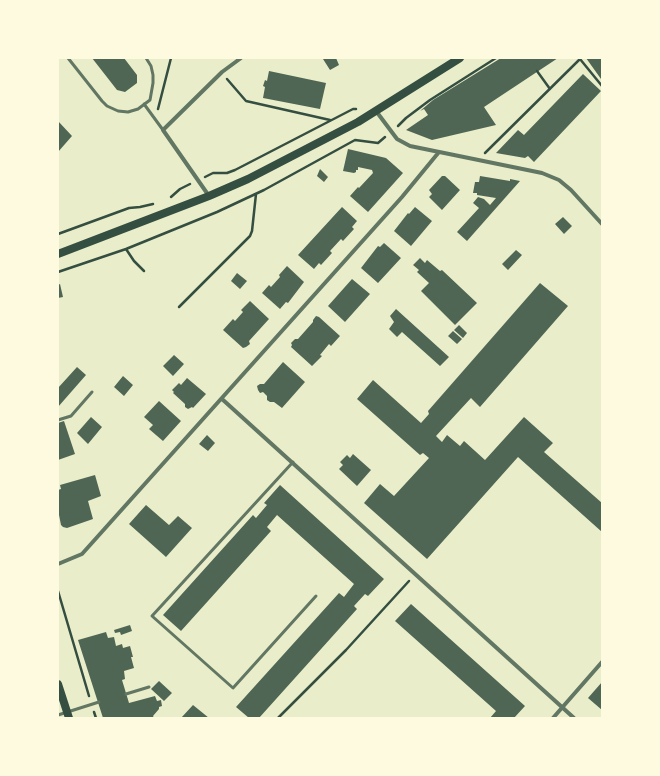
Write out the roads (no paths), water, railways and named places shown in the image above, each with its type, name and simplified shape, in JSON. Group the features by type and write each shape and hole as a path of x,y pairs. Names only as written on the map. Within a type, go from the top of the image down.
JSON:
{"main road":[{"path":"58,254 210,196 248,179 358,122 460,58"},
{"path":"58,685 68,715"}],"street":[{"path":"210,196 163,130 222,72 241,58"},
{"path":"376,111 391,132 403,142 439,152 542,173 559,180 571,190 602,224"},
{"path":"58,564 82,554 402,197 439,152"},
{"path":"222,399 574,718"},
{"path":"553,718 602,662"}],"lane":[{"path":"68,58 107,106 128,112 138,109 150,100 153,83 151,66 146,58"},
{"path":"144,104 163,130"},
{"path":"58,420 71,416 92,392"},
{"path":"293,462 152,616 233,688 316,596"},
{"path":"126,694 149,687"},
{"path":"58,715 68,715 99,702"}]}
